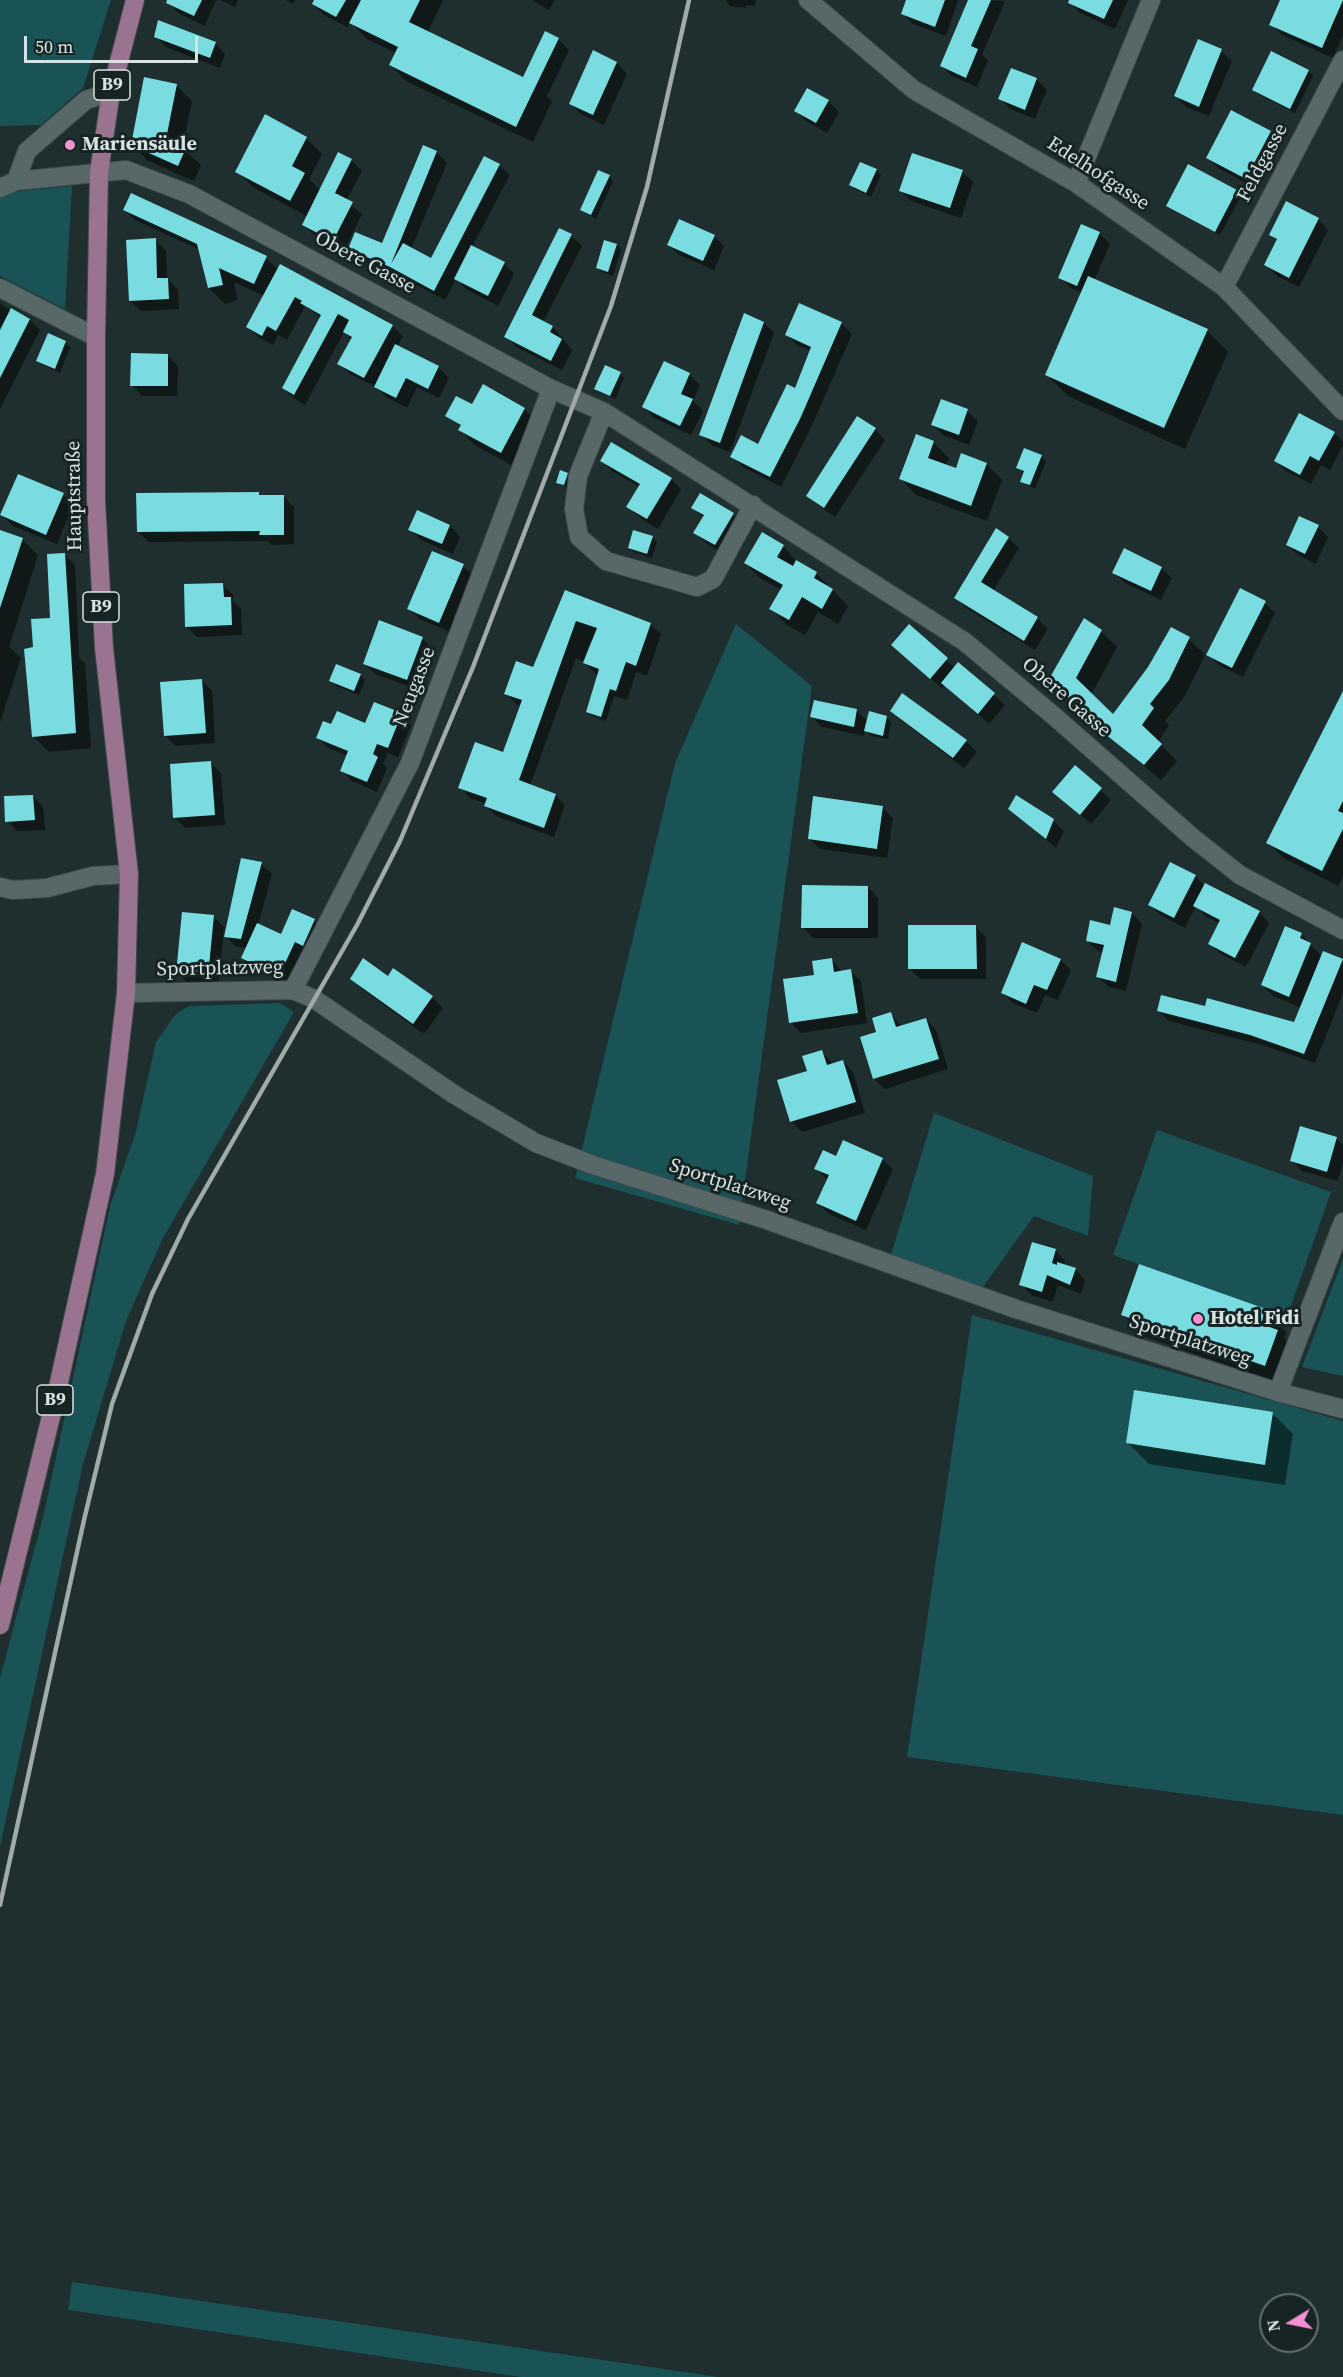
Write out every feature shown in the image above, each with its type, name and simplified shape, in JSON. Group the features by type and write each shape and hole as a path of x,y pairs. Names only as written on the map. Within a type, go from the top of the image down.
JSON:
{"main road":[{"name":"Hauptstraße","path":"126,993 129,874 104,648 96,500 96,337 99,172 111,93 135,0"},
{"name":"B9","path":"0,1625 56,1396 105,1174 126,993"}],"street":[{"name":"Edelhofgasse","path":"808,0 914,90 1076,183 1224,287 1343,411"},
{"path":"1076,183 1151,0"},
{"name":"Feldgasse","path":"1224,287 1343,60"},
{"path":"8,184 27,151 86,100 111,93"},
{"name":"Obere Gasse","path":"8,184 126,170 189,194 551,389 604,412 965,642 1054,716 1193,838 1240,875 1343,930"},
{"path":"0,288 96,337"},
{"name":"Neugasse","path":"293,990 410,763 551,389"},
{"path":"604,412 578,476 574,509 579,537 606,561 697,587 713,579 753,505"},
{"path":"0,887 13,890 47,888 93,876 129,874"},
{"name":"Sportplatzweg","path":"126,993 293,990 315,999 455,1095 536,1143 593,1165 766,1220 1016,1309 1278,1392 1343,1409"},
{"path":"1278,1392 1343,1222"}],"shaded area":[{"path":"0,0 111,0 83,88 41,125 0,126"},
{"path":"72,186 65,309 0,276 0,196 20,191"},
{"path":"736,624 812,686 739,1225 575,1178 675,763"},
{"path":"280,1003 294,1012 163,1238 126,1321 83,1464 0,1847 0,1678 44,1513 110,1206 135,1135 156,1042 176,1014 189,1006"},
{"path":"934,1113 1093,1176 1088,1236 1034,1216 975,1298 886,1271"},
{"path":"1157,1130 1331,1192 1287,1317 1113,1255"},
{"path":"1343,1259 1343,1376 1302,1367"},
{"path":"972,1315 1343,1421 1343,1815 907,1757"},
{"path":"72,2282 718,2377 521,2377 68,2310"}],"building":[{"path":"167,0 202,0 194,16 166,3"},
{"path":"314,0 346,0 336,17 312,4"},
{"path":"361,0 420,0 409,22 523,77 545,31 559,38 516,127 389,65 398,47 349,23"},
{"path":"906,0 945,0 935,27 901,14"},
{"path":"968,0 991,0 971,46 978,49 966,78 940,66"},
{"path":"1069,0 1113,0 1104,19 1068,3"},
{"path":"1280,0 1343,0 1322,48 1269,25"},
{"path":"158,20 216,42 210,58 154,37"},
{"path":"1198,39 1222,49 1199,107 1174,96"},
{"path":"593,50 617,62 593,115 569,104"},
{"path":"1271,51 1309,70 1290,109 1252,90"},
{"path":"1011,68 1037,78 1025,110 998,99"},
{"path":"144,77 177,84 166,139 186,148 178,166 131,145"},
{"path":"807,88 829,100 816,123 794,111"},
{"path":"1231,110 1271,131 1246,179 1206,158"},
{"path":"265,114 307,137 292,166 305,173 290,201 235,172"},
{"path":"423,145 437,151 391,264 403,243 431,258 484,156 500,164 434,291 390,267 348,249 355,232 382,243"},
{"path":"338,152 352,159 335,193 353,202 333,241 302,225"},
{"path":"912,153 963,170 950,208 899,191"},
{"path":"860,162 877,169 866,193 849,185"},
{"path":"1188,164 1237,190 1215,232 1166,206"},
{"path":"598,170 610,175 591,215 580,210"},
{"path":"131,193 267,256 254,284 219,268 223,285 208,288 197,244 123,210"},
{"path":"1286,201 1319,218 1289,278 1264,265 1277,239 1269,235"},
{"path":"679,219 715,235 703,261 667,245"},
{"path":"1081,224 1100,232 1077,286 1058,278"},
{"path":"559,228 572,234 532,315 553,326 550,332 562,339 551,361 504,337"},
{"path":"156,238 157,278 168,278 169,299 129,301 126,240"},
{"path":"604,240 617,244 608,272 596,268"},
{"path":"471,245 505,262 488,296 454,279"},
{"path":"280,264 393,325 364,378 337,364 352,337 343,332 349,320 338,314 294,395 282,388 321,315 300,303 302,301 295,297 276,331 267,326 262,336 246,327"},
{"path":"1088,276 1208,329 1164,428 1045,375"},
{"path":"799,303 842,322 800,419 770,477 730,457 741,435 758,444 787,384 795,388 811,347 785,335"},
{"path":"11,308 30,319 0,378 0,330"},
{"path":"744,313 764,322 720,443 699,435"},
{"path":"48,333 66,341 55,369 36,361"},
{"path":"395,344 439,366 428,389 406,378 396,398 374,387"},
{"path":"131,353 168,354 168,386 130,386"},
{"path":"664,361 690,373 681,394 693,399 680,426 642,407"},
{"path":"605,365 621,372 610,396 594,389"},
{"path":"483,384 525,408 501,453 458,430 461,425 445,416 456,396 472,404"},
{"path":"941,399 968,409 959,435 931,425"},
{"path":"1299,413 1335,432 1319,461 1310,456 1300,475 1274,461"},
{"path":"857,416 876,428 824,508 806,496"},
{"path":"916,434 934,441 928,458 956,468 961,453 987,463 971,506 899,479"},
{"path":"611,442 672,478 647,519 626,507 640,484 600,461"},
{"path":"1024,448 1042,455 1030,485 1020,482 1024,471 1016,468"},
{"path":"560,470 568,473 564,485 556,483"},
{"path":"18,474 64,493 46,535 0,515"},
{"path":"259,492 259,495 284,495 284,535 259,535 260,531 137,532 136,493"},
{"path":"700,493 734,513 715,545 693,533 704,515 691,508"},
{"path":"417,510 450,525 442,544 408,530"},
{"path":"1299,516 1319,525 1305,554 1286,545"},
{"path":"996,528 1009,537 981,582 1038,617 1024,641 954,598"},
{"path":"0,530 23,538 0,608"},
{"path":"633,530 653,536 647,554 628,548"},
{"path":"762,532 784,545 777,557 793,566 796,560 817,572 814,578 833,589 822,609 802,597 789,620 769,609 783,585 744,563"},
{"path":"1124,548 1162,567 1151,591 1112,573"},
{"path":"432,551 464,564 439,623 407,609"},
{"path":"65,553 76,733 32,737 24,649 33,647 31,619 50,618 47,554"},
{"path":"223,583 224,597 231,597 232,625 185,627 184,584"},
{"path":"1240,588 1266,601 1232,668 1206,655"},
{"path":"565,590 651,623 636,666 626,662 616,691 610,689 601,717 586,712 599,669 583,663 597,628 576,621 519,780 556,794 544,828 484,806 487,798 458,788 475,742 503,752 522,700 504,694 516,661 533,667"},
{"path":"1084,618 1102,630 1076,678 1113,714 1148,667 1171,627 1190,637 1169,680 1150,704 1154,708 1142,725 1162,744 1144,765 1100,730 1049,679"},
{"path":"379,620 423,637 407,680 363,664"},
{"path":"909,624 948,658 930,679 891,645"},
{"path":"958,662 995,693 978,714 941,683"},
{"path":"336,664 361,674 354,691 329,681"},
{"path":"202,679 206,733 164,736 160,682"},
{"path":"1343,691 1343,801 1338,811 1343,813 1343,829 1322,871 1266,843"},
{"path":"902,693 967,740 953,758 890,711"},
{"path":"814,700 857,709 854,727 810,717"},
{"path":"374,702 402,713 388,748 377,744 373,754 378,757 367,782 340,771 348,751 316,738 323,721 331,724 337,711 365,723"},
{"path":"869,711 887,716 883,736 864,731"},
{"path":"211,761 215,815 173,818 170,764"},
{"path":"1075,765 1102,788 1080,815 1052,792"},
{"path":"33,795 35,820 5,822 4,796"},
{"path":"1016,795 1054,819 1046,839 1008,809"},
{"path":"813,796 883,806 877,849 808,839"},
{"path":"241,858 262,862 241,939 224,937"},
{"path":"1170,862 1196,875 1174,918 1148,905"},
{"path":"1205,883 1260,911 1235,958 1208,944 1220,920 1193,906"},
{"path":"802,885 868,886 868,928 801,928"},
{"path":"1114,907 1132,912 1116,982 1096,977 1104,945 1086,941 1090,920 1110,925"},
{"path":"292,909 315,919 303,946 295,942 279,976 241,958 257,923 281,934"},
{"path":"182,912 214,915 208,977 176,974"},
{"path":"908,925 976,925 977,969 908,969"},
{"path":"1285,926 1302,933 1300,938 1311,943 1289,997 1261,985"},
{"path":"1022,942 1061,959 1047,990 1034,985 1026,1004 1001,993"},
{"path":"1323,951 1343,959 1304,1054 1250,1035 1157,1011 1161,995 1205,1006 1207,998 1294,1022"},
{"path":"363,958 388,976 393,968 433,996 413,1024 350,979"},
{"path":"832,958 834,972 851,969 858,1013 789,1023 783,979 814,975 812,961"},
{"path":"891,1012 896,1027 926,1018 939,1059 873,1079 860,1037 876,1032 872,1018"},
{"path":"822,1050 827,1065 843,1060 856,1102 790,1122 777,1080 807,1071 802,1056"},
{"path":"1300,1126 1337,1137 1327,1172 1290,1161"},
{"path":"843,1140 883,1158 856,1221 816,1203 829,1175 814,1169 823,1150 836,1156"},
{"path":"1032,1242 1056,1249 1052,1263 1057,1265 1057,1262 1076,1268 1070,1285 1047,1275 1042,1292 1019,1285"},
{"name":"Hotel Fidi","path":"1139,1264 1266,1309 1261,1324 1278,1330 1265,1366 1121,1315"},
{"path":"1134,1390 1273,1412 1265,1465 1126,1443"}],"railway":[{"path":"0,1905 84,1520 112,1404 152,1294 188,1219 357,925 400,841 473,667 611,306 647,187 689,0"}],"place":[{"name":"Mariensäule","path":"70,145"},
{"name":"Hotel Fidi","path":"1198,1319"}]}
